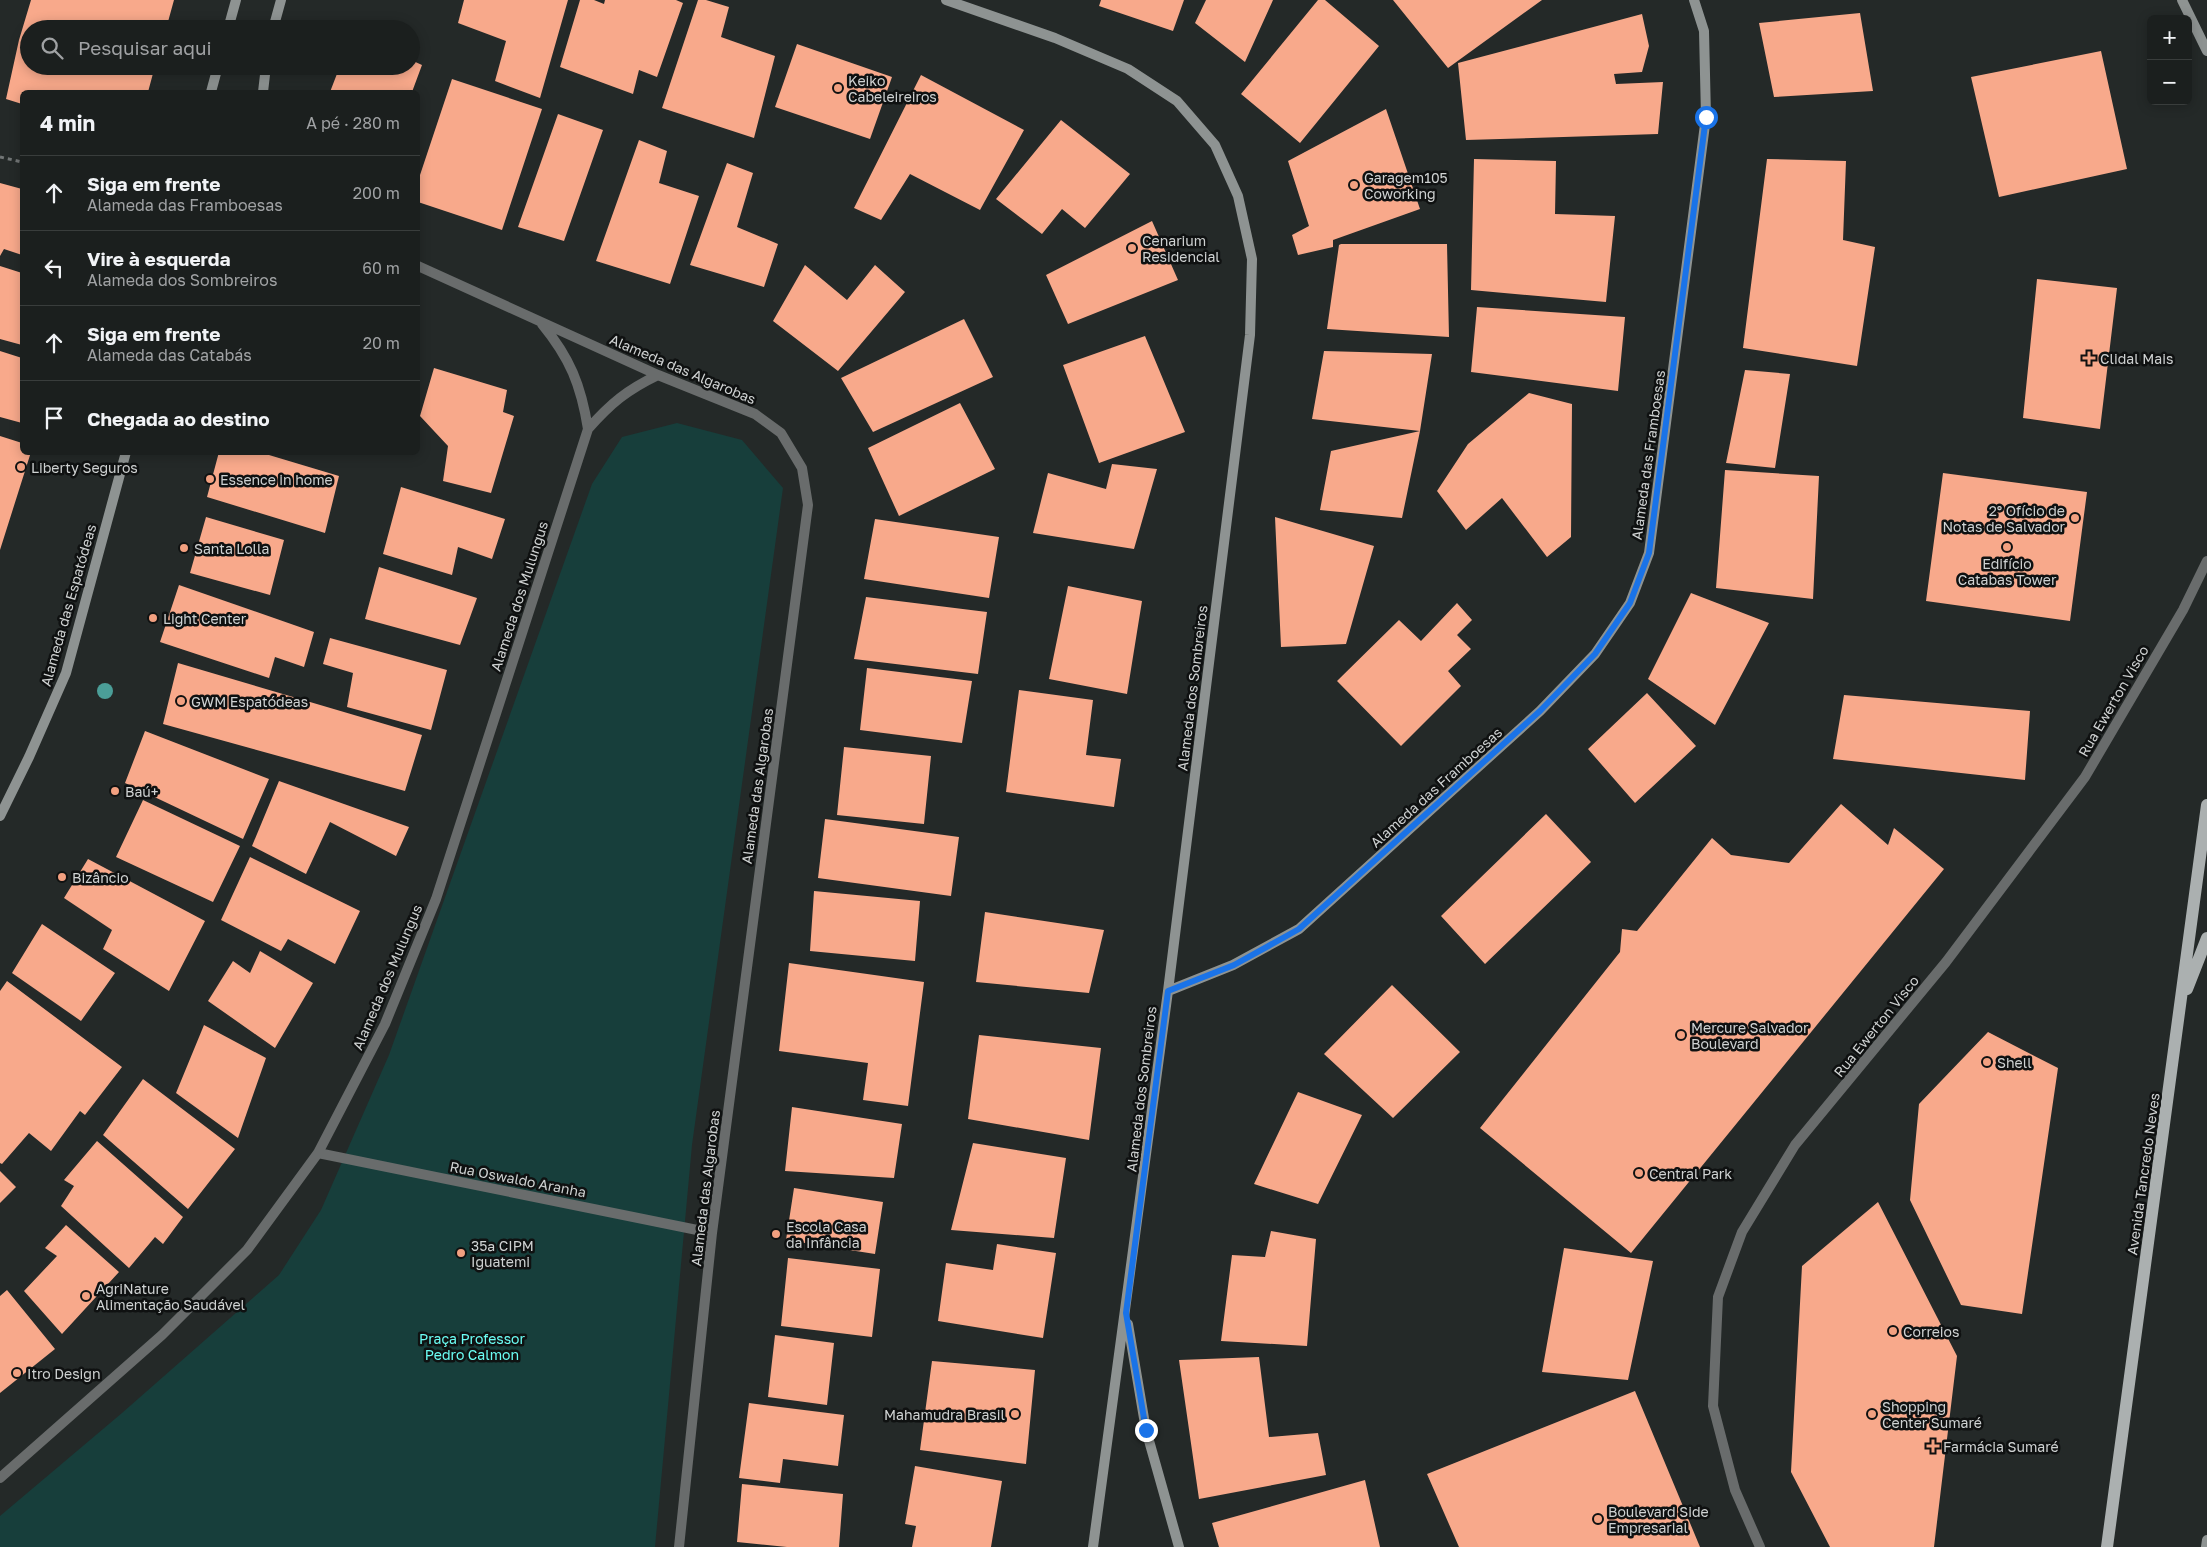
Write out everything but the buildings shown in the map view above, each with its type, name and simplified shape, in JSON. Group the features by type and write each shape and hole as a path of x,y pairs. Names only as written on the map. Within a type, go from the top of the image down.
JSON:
{"main road":[{"name":"Avenida Tancredo Neves","path":"2108,1547 2207,805"},
{"path":"2180,1009 2207,938"}],"street":[{"path":"230,20 236,0"},
{"path":"275,20 281,0"},
{"name":"Alameda dos Sombreiros","path":"946,0 1056,38 1128,69 1177,101 1215,145 1238,196 1252,259 1250,335 1168,991 1094,1547"},
{"name":"Alameda das Framboesas","path":"1168,991 1234,965 1299,929 1540,711 1595,654 1630,603 1649,553 1706,117 1704,31 1694,0"},
{"path":"2182,0 2207,50"},
{"path":"212,90 216,75"},
{"path":"263,90 265,75"},
{"name":"Alameda das Algarobas","path":"420,267 658,375 755,414 781,434 802,468 808,505 712,1232 679,1547"},
{"name":"Alameda dos Mulungus","path":"539,321 558,345 573,370 584,399 588,428"},
{"name":"Alameda dos Mulungus","path":"0,1478 162,1335 247,1250 318,1153 385,1024 436,899 588,428 608,406 631,388 658,375"},
{"name":"Alameda das Espatódeas","path":"0,816 30,757 66,674 125,455"},
{"name":"Rua Ewerton Visco","path":"1760,1547 1735,1490 1713,1406 1718,1296 1742,1232 1795,1145 1946,962 2085,777 2183,610 2207,561"},
{"name":"Rua Oswaldo Aranha","path":"318,1153 712,1232"},
{"path":"1126,1313 1146,1430 1179,1547"},
{"path":"2206,1547 2207,1540"}],"path":[{"path":"0,157 20,162"}],"green space":[{"name":"Praça Professor Pedro Calmon","path":"677,423 742,440 783,488 692,1145 655,1547 0,1547 0,1516 122,1413 279,1275 321,1210 389,1055 592,484 622,437"}],"place":[{"name":"Keiko Cabeleireiros","path":"838,88"},
{"name":"Garagem105 Coworking","path":"1354,185"},
{"name":"Cenarium Residencial","path":"1132,248"},
{"name":"Clidal Mais","path":"2089,358"},
{"name":"Liberty Seguros","path":"21,467"},
{"name":"Essence in home","path":"210,479"},
{"name":"2° Ofício de Notas de Salvador","path":"2075,518"},
{"name":"Edifício Catabas Tower","path":"2007,547"},
{"name":"Santa Lolla","path":"184,548"},
{"name":"Light Center","path":"153,618"},
{"name":"GWM Espatódeas","path":"181,701"},
{"name":"Baú+","path":"115,791"},
{"name":"Bizâncio","path":"62,877"},
{"name":"Mercure Salvador Boulevard","path":"1681,1035"},
{"name":"Shell","path":"1987,1062"},
{"name":"Central Park","path":"1639,1173"},
{"name":"Escola Casa da Infância","path":"776,1234"},
{"name":"35ª CIPM Iguatemi","path":"461,1253"},
{"name":"AgriNature Alimentação Saudável","path":"86,1296"},
{"name":"Correios","path":"1893,1331"},
{"name":"Itro Design","path":"17,1373"},
{"name":"Mahamudra Brasil","path":"1015,1414"},
{"name":"Shopping Center Sumaré","path":"1872,1414"},
{"name":"Farmácia Sumaré","path":"1933,1446"},
{"name":"Boulevard Side Empresarial","path":"1598,1519"}],"route":[{"path":"1146,1430 1126,1313 1168,991 1234,965 1299,929 1540,711 1595,654 1630,603 1649,553 1706,117"}]}
